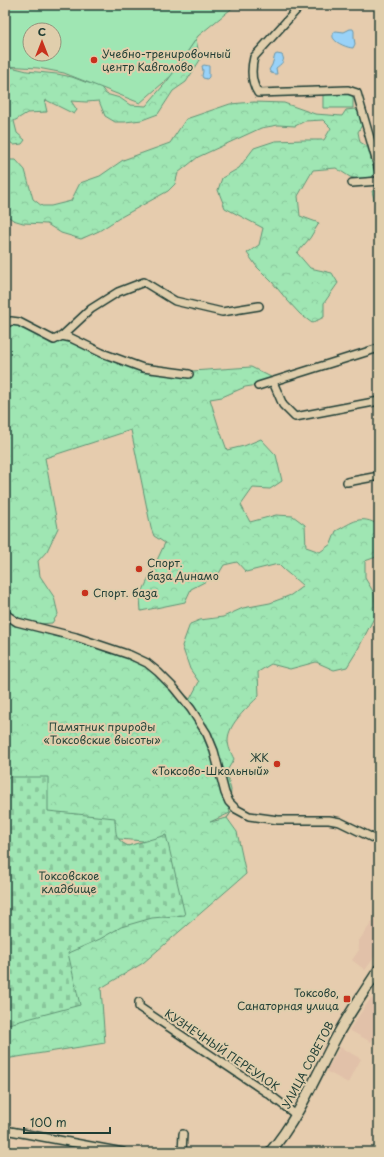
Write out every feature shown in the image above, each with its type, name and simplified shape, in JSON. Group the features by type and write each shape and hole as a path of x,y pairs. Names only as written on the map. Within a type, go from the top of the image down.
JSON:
{"main road":[{"name":"УЛИЦА СОВЕТОВ","path":"270,1152 276,1146 296,1114 342,1028 379,969"}],"street":[{"path":"301,5 254,57 252,80 255,88 258,93 348,90 358,93 379,170"},
{"path":"352,183 379,181"},
{"path":"5,324 11,321 19,322 54,340 62,336 91,309 118,292 144,282 175,300 222,312 259,306"},
{"path":"62,336 71,338 102,353 143,368 189,374"},
{"path":"258,386 379,348"},
{"path":"273,382 283,404 295,417 379,401"},
{"path":"347,482 379,476"},
{"path":"5,612 17,622 76,637 130,655 146,663 158,672 180,694 204,728 214,751 225,793 229,802 236,809 249,816 278,820 319,820 340,822 379,841"},
{"name":"КУЗНЕЧНЫЙ ПЕРЕУЛОК","path":"139,1002 139,1007 296,1114"},
{"path":"5,1130 123,1152"},
{"path":"182,1152 183,1134"}],"shaded area":[{"path":"379,912 379,951 365,970 352,960 359,950 358,942"},
{"path":"379,993 379,1030 371,1042 349,1030 371,998 373,1000"},
{"path":"340,1047 361,1059 348,1083 326,1071"},
{"path":"224,1143 241,1152 219,1152"}],"green space":[{"name":"Учебно-тренировочный центр Кавголово","path":"5,5 236,5 198,36 171,76 140,103 64,73 38,68 5,66"},
{"path":"196,39 200,60 186,82 173,91 158,114 142,120 115,122 105,116 99,101 71,101 77,110 74,114 46,100 45,103 47,112 27,113 14,121 17,133 25,140 22,144 14,145 7,140 5,129 5,76 11,67 27,71 72,77 100,86 106,94 120,98 130,105 146,106 168,80"},
{"path":"323,94 353,94 353,108 323,108"},
{"path":"254,102 284,103 315,114 342,116 346,110 355,109 359,113 362,125 358,132 360,142 368,147 375,174 367,182 350,177 336,168 313,170 298,196 300,216 319,223 310,238 297,253 310,268 332,273 338,283 324,303 324,317 312,323 300,314 287,300 257,267 247,253 259,245 263,228 225,208 218,190 222,178 239,168 254,148 275,141 324,140 331,128 323,120 305,121 295,126 278,125 261,128 198,157 178,173 175,184 168,191 99,231 81,239 61,233 47,224 23,223 13,220 5,214 5,160 16,160 25,170 33,199 42,206 51,206 71,201 80,183 100,176 123,160 170,143 186,119 230,104"},
{"path":"379,189 379,202 375,203 372,191"},
{"name":"Памятник природы «Токсовские высоты»","path":"11,322 22,326 51,344 63,338 102,355 143,370 189,375 192,371 251,367 277,380 245,387 222,397 210,399 227,450 244,446 261,439 276,455 282,481 270,489 253,488 241,505 250,522 276,515 293,516 305,525 306,547 320,552 331,544 336,531 357,520 367,520 379,525 379,556 365,561 365,578 374,593 376,614 347,667 334,670 316,662 290,669 271,664 258,672 259,696 239,716 231,728 228,743 234,759 228,769 228,779 231,790 230,800 235,807 229,800 222,780 230,813 210,822 227,818 237,832 246,874 143,963 101,988 105,1043 5,1059 5,326","holes":["131,430 151,528 154,536 165,543 140,597 141,611 185,602 191,589 218,575 224,565 237,562 246,572 278,564 303,586 291,595 270,603 243,608 223,617 200,620 190,624 182,646 190,669 199,682 190,699 144,661 89,643 37,629 15,625 9,616 39,624 52,623 58,614 54,597 40,576 38,561 47,551 58,528 45,458","119,839 143,841 128,846 120,842"]},
{"name":"Токсовское кладбище","path":"5,777 48,777 48,811 115,818 118,838 128,846 166,835 185,915 152,918 121,927 100,939 68,953 80,1005 5,1025"}],"water":[{"path":"353,29 354,31 355,44 353,48 340,44 333,38 334,32 344,32"},
{"path":"275,55 282,55 283,59 276,68 277,74 275,74 271,73 269,70"},
{"path":"202,66 209,66 209,77 207,79 203,78 202,76"}],"place":[{"name":"Учебно-тренировочный центр Кавголово","path":"94,60"},
{"name":"Спорт. база Динамо","path":"139,569"},
{"name":"Спорт. база","path":"85,593"},
{"name":"ЖК «Токсово-Школьный»","path":"277,764"},
{"name":"Токсово, Санаторная улица","path":"347,999"}]}
